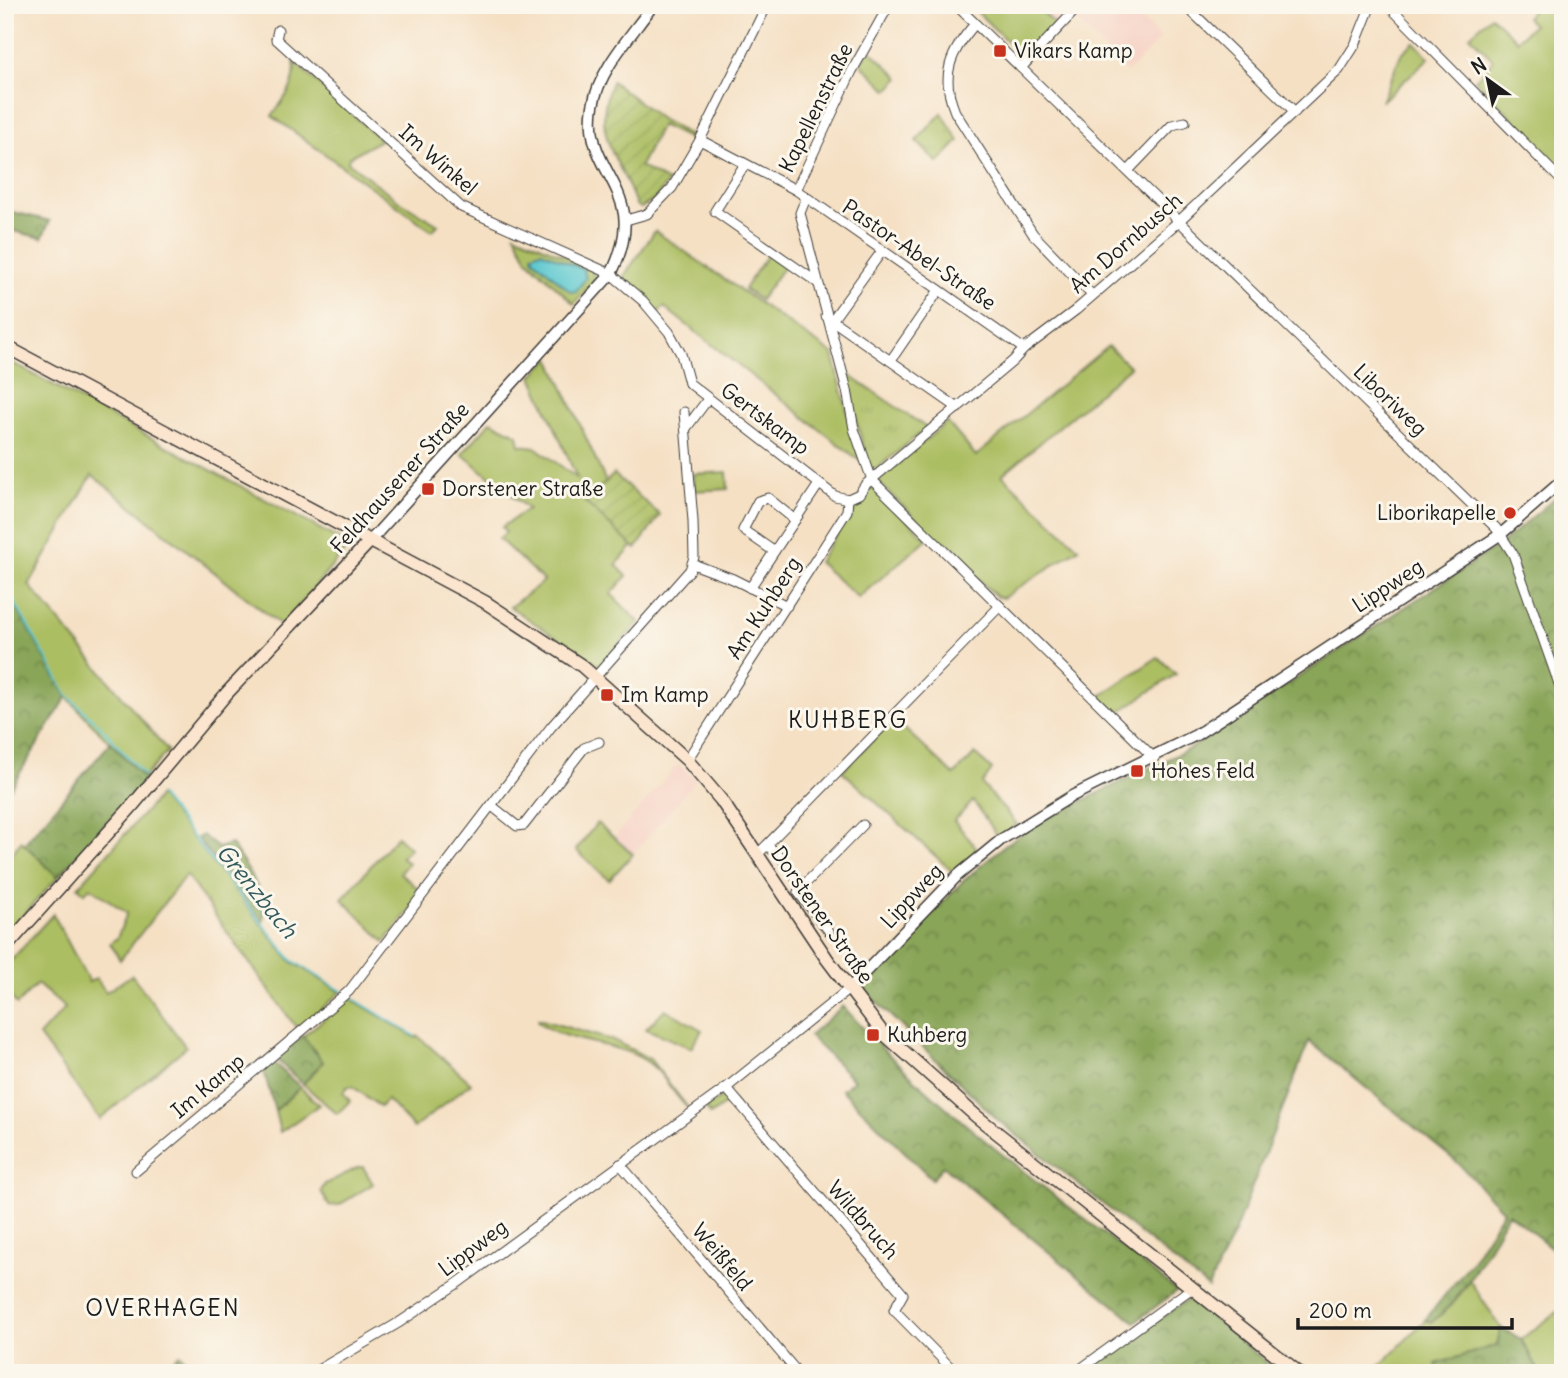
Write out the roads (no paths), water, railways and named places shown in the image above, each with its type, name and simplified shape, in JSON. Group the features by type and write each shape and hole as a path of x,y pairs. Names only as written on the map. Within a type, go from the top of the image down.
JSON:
{"main road":[{"name":"Dorstener Straße","path":"5,346 485,602 545,640 595,677 687,760 721,800 849,989 882,1032 927,1075 1299,1373"},
{"name":"Feldhausener Straße","path":"5,948 133,805 227,693 370,541"}],"street":[{"path":"653,5 601,82 592,110 595,144 621,196 626,220 647,214 661,203 700,140 767,5"},
{"name":"Kapellenstraße","path":"796,190 852,71 889,5"},
{"name":"Liboriweg","path":"956,5 1501,534 1516,561 1563,695"},
{"path":"1021,68 1080,5"},
{"path":"1185,5 1295,112"},
{"name":"Am Dornbusch","path":"872,480 1024,349 1179,221 1295,112 1346,61 1371,5"},
{"path":"1388,5 1563,183"},
{"path":"975,23 953,51 948,68 947,90 955,112 1033,234 1092,295"},
{"name":"Im Winkel","path":"278,30 276,38 461,207 611,274"},
{"path":"1128,171 1172,125 1185,122"},
{"name":"Pastor-Abel-Straße","path":"700,140 796,190 1024,349"},
{"path":"745,164 715,211 818,283"},
{"path":"806,198 800,213 818,283 830,317 854,429 872,480 1154,758"},
{"name":"Feldhausener Straße","path":"370,541 611,274 623,248 626,220"},
{"path":"830,317 882,251"},
{"name":"Gertskamp","path":"611,274 643,301 669,332 679,347 687,387 708,399 837,498 848,499"},
{"path":"891,360 939,290"},
{"path":"830,317 958,408"},
{"path":"687,427 708,399"},
{"path":"684,412 687,427 693,564 787,606"},
{"name":"Am Kuhberg","path":"687,760 847,511 848,499 859,494 872,480"},
{"name":"Lippweg","path":"313,1373 427,1306 726,1088 849,989 957,876 1002,839 1072,796 1196,735 1501,534 1563,480"},
{"name":"Gertskamp","path":"750,588 772,550 819,484"},
{"path":"772,550 743,530 758,500 768,498 795,520"},
{"name":"Im Kamp","path":"136,1171 349,991 551,727 693,564"},
{"path":"757,855 1000,606"},
{"path":"492,806 517,826 524,825 584,748 599,742"},
{"path":"829,931 798,892 863,825"},
{"path":"768,846 783,859 802,887"},
{"name":"Wildbruch","path":"726,1088 903,1294 894,1310 956,1373"},
{"name":"Weißfeld","path":"620,1164 798,1373"},
{"path":"1075,1373 1192,1288"}],"water":[{"path":"541,251 583,269 586,278 576,291 571,292 534,259 533,254"}],"waterway":[{"name":"Grenzbach","path":"5,585 67,695 102,728 144,775"},
{"name":"Grenzbach","path":"160,796 292,960 342,991"},
{"name":"Grenzbach","path":"351,997 415,1036"}],"place":[{"name":"Vikars Kamp","path":"1000,51"},
{"name":"Dorstener Straße","path":"428,489"},
{"name":"Liborikapelle","path":"1510,513"},
{"name":"Im Kamp","path":"607,695"},
{"name":"Hohes Feld","path":"1137,771"},
{"name":"Kuhberg","path":"873,1035"}],"district":[{"name":"KUHBERG","path":"848,720"},
{"name":"OVERHAGEN","path":"163,1308"}]}
